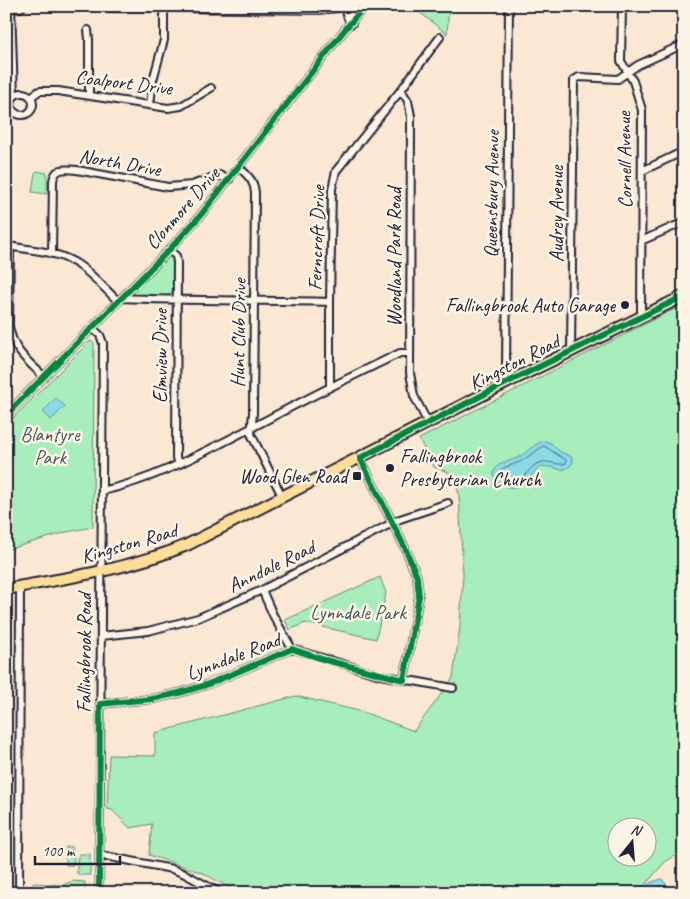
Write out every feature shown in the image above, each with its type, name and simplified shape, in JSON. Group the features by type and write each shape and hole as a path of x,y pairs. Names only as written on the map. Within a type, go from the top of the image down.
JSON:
{"main road":[{"path":"6,7 20,6"},
{"path":"109,6 123,6"},
{"name":"Kingston Road","path":"6,589 100,571 172,552 283,498 508,382 684,296"}],"street":[{"path":"11,6 14,96 11,103 12,110 22,115 31,110 34,104 31,97"},
{"path":"123,6 318,9 346,6 351,23"},
{"name":"Clonmore Drive","path":"6,415 169,250 228,180 365,6"},
{"name":"Queensbury Avenue","path":"508,382 506,374 509,6"},
{"name":"Cornell Avenue","path":"622,6 621,61 634,82 642,110 641,317"},
{"path":"150,105 153,80 164,40 164,7"},
{"path":"88,30 89,94"},
{"name":"Ferncroft Drive","path":"330,386 332,185 336,171 401,90 440,37"},
{"path":"629,72 684,44"},
{"name":"Audrey Avenue","path":"571,351 574,82 579,77 618,79 629,72"},
{"name":"Coalport Drive","path":"14,96 21,92 31,97 39,91 58,91 89,94 168,108 181,106 211,88"},
{"name":"Woodland Park Road","path":"401,90 408,101 411,116 410,373 414,396 428,423"},
{"path":"642,171 684,151"},
{"name":"Hunt Club Drive","path":"238,167 250,176 254,182 255,300 251,434 283,498"},
{"name":"North Drive","path":"52,254 54,180 55,173 58,170 77,170 168,187 192,185 219,175 228,180"},
{"path":"641,242 684,222"},
{"path":"44,377 21,355 11,338 8,246 52,254 80,266 119,299 330,302"},
{"name":"Elmview Drive","path":"169,250 176,256 177,260 176,458 180,464"},
{"name":"Fallingbrook Road","path":"92,328 100,335 103,343 99,893"},
{"path":"102,491 148,477 180,464 330,386 400,353 410,353"},
{"path":"360,458 393,522 417,577 419,596 404,680"},
{"name":"Anndale Road","path":"100,636 148,631 198,618 262,590 393,522 448,503"},
{"path":"19,893 20,587"},
{"path":"262,590 292,649"},
{"name":"Lynndale Road","path":"100,704 152,699 206,686 292,649 325,660 404,680 452,688"},
{"path":"100,855 172,869 220,893"}],"green space":[{"path":"449,6 447,34 413,7"},
{"path":"37,171 47,173 47,194 32,192"},
{"path":"170,256 173,260 173,291 167,296 134,295 134,291"},
{"path":"684,304 684,850 665,862 638,893 239,893 203,873 149,855 152,824 130,828 112,810 107,809 109,755 155,756 155,733 296,696 363,712 414,731 453,678 460,626 463,575 459,494 453,474 434,467 419,439"},
{"name":"Blantyre Park","path":"90,341 94,343 93,527 67,532 6,550 6,425"},
{"name":"Lynndale Park","path":"380,577 386,593 376,639 305,623 290,630 285,620"},
{"path":"66,847 72,847 73,865 66,865"},
{"path":"79,854 90,854 90,875 80,875 77,873 77,858 79,858"},
{"path":"73,881 85,882 85,893 32,893 33,883 63,885"}],"water":[{"path":"56,398 65,406 51,420 43,412"},
{"path":"545,441 572,457 573,462 570,466 566,469 542,467 524,483 515,487 505,486 497,481 494,474 498,466 519,457 534,446"},
{"path":"662,879 673,893 641,893 650,883"}],"cycle path":[{"path":"6,415 169,250 200,216 365,6"},
{"path":"99,893 100,704 152,699 179,693 206,685 292,649 325,660 404,680 419,596 417,577 406,550 360,458 508,382 684,296"}],"place":[{"name":"Fallingbrook Auto Garage","path":"625,305"},
{"name":"Fallingbrook Presbyterian Church","path":"390,468"},
{"name":"Wood Glen Road","path":"357,476"}]}
